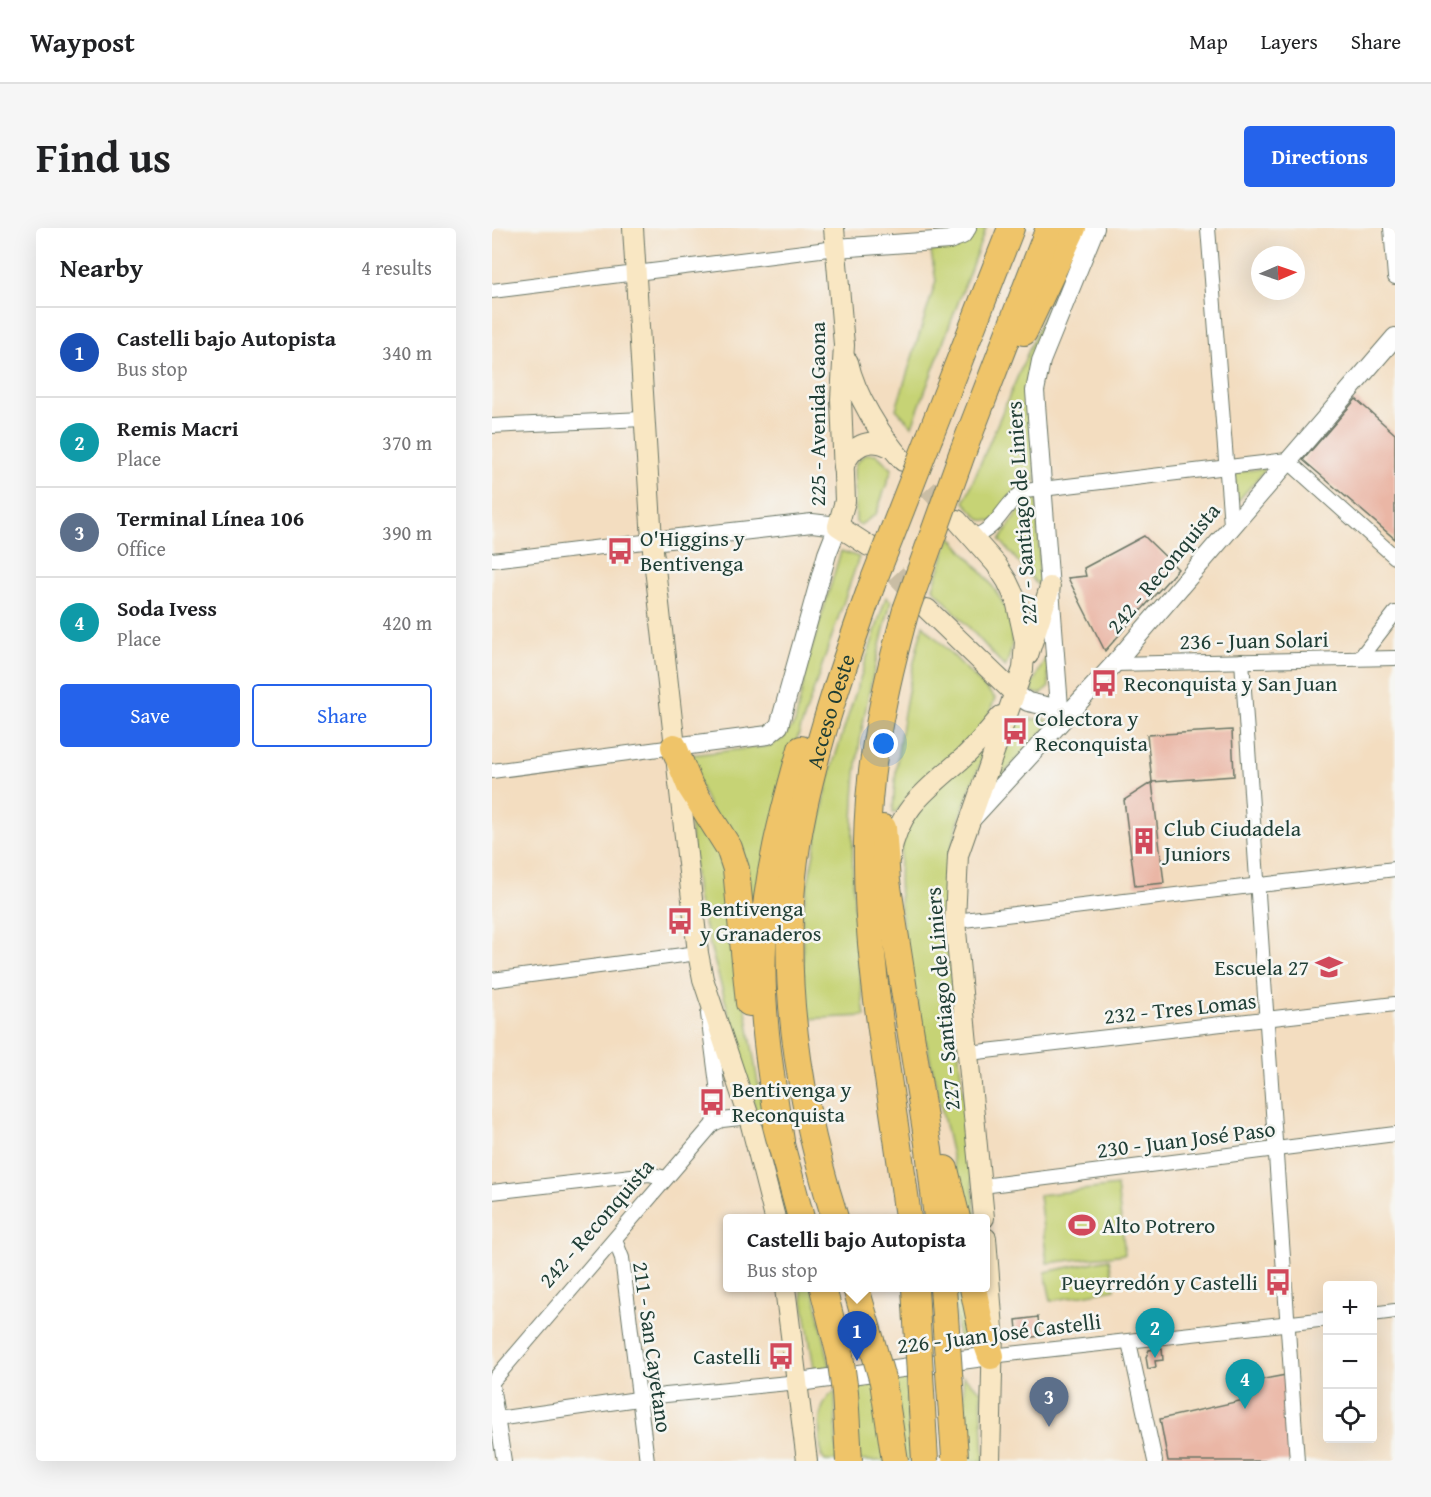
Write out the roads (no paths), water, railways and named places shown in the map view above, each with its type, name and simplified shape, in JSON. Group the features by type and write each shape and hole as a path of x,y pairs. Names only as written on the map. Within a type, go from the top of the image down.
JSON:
{"highway":[{"name":"Acceso Oeste","path":"908,1214 897,1125 876,992 868,907 867,842 876,740 896,646 917,609 963,451 1049,228"},
{"path":"982,401 1017,346 1073,228"},
{"name":"Acceso Oeste","path":"834,1214 819,1169 804,1102 795,1046 789,963 790,918 802,814 813,770 871,587 1007,235"},
{"path":"781,1141 766,1038 763,946 766,906 778,837 802,744 840,646 861,616"},
{"path":"896,646 884,791 883,838 887,880 929,1150 937,1214"},
{"path":"674,747 690,786 729,848 736,869 755,1041 800,1214"},
{"path":"905,996 956,1214"},
{"path":"824,1292 840,1356 848,1419 849,1461"},
{"path":"857,1292 883,1382 895,1461"},
{"path":"915,1292 925,1461"},
{"path":"943,1292 955,1460"},
{"path":"974,1292 981,1327 991,1356"}],"main road":[{"path":"633,228 652,541 698,953 703,979 749,1117 774,1214"},
{"name":"225 - Avenida Gaona","path":"834,228 844,345 841,399 845,501 838,526"},
{"path":"843,467 854,449 862,444 881,442 896,454 856,391 844,345"},
{"name":"227 - Santiago de Liniers","path":"957,520 996,564 1016,600 1024,641 1023,669 965,827 958,855 956,921 984,1214"},
{"path":"838,526 869,546"},
{"path":"1023,669 1050,587"},
{"path":"887,880 893,839 908,810 926,789 965,756 1011,700 917,609"},
{"path":"990,1290 993,1329 990,1461"},
{"path":"786,1292 799,1382 807,1461"}],"street":[{"path":"492,291 635,275 836,248 949,240 962,235 967,228"},
{"name":"227 - Santiago de Liniers","path":"1064,709 1050,587 1035,391 1037,376 1095,228"},
{"path":"1208,228 1231,525"},
{"path":"1391,228 1395,278"},
{"name":"242 - Reconquista","path":"965,827 1064,709 1114,664 1231,525 1395,337"},
{"path":"492,426 643,419"},
{"path":"973,537 990,529 1016,496 1026,491 1287,460 1395,557"},
{"path":"492,560 812,523 838,526"},
{"name":"225 - Avenida Gaona","path":"674,747 774,732 779,726 827,554 838,526"},
{"path":"1360,658 1395,613"},
{"name":"236 - Juan Solari","path":"1114,664 1395,658"},
{"path":"1242,661 1274,1148 1298,1461"},
{"path":"1011,700 1064,709"},
{"path":"492,771 674,747"},
{"path":"956,921 1395,869"},
{"path":"492,980 698,953"},
{"path":"703,979 718,1092 713,1124"},
{"name":"232 - Tres Lomas","path":"969,1053 1395,1004"},
{"path":"713,1124 722,1120 749,1117"},
{"name":"242 - Reconquista","path":"492,1384 713,1124"},
{"name":"230 - Juan José Paso","path":"982,1186 1395,1134"},
{"path":"492,1192 649,1174 666,1178"},
{"name":"211 - San Cayetano","path":"615,1240 622,1258 647,1461"},
{"path":"1377,1313 1395,1311"},
{"name":"226 - Juan José Castelli","path":"498,1419 639,1398 799,1382 991,1356 1323,1321"},
{"path":"1129,1342 1155,1461"},
{"path":"492,1384 504,1461"}],"tunnel":[{"path":"908,466 951,513"},
{"path":"875,552 920,601"}],"place":[{"name":"O'Higgins y Bentivenga","path":"620,551"},
{"name":"Reconquista y San Juan","path":"1104,683"},
{"name":"Colectora y Reconquista","path":"1015,731"},
{"name":"Club Ciudadela Juniors","path":"1144,841"},
{"name":"Bentivenga y Granaderos","path":"680,921"},
{"name":"Escuela 27","path":"1329,967"},
{"name":"Bentivenga y Reconquista","path":"712,1102"},
{"name":"Alto Potrero","path":"1082,1225"},
{"name":"Pueyrredón y Castelli","path":"1278,1282"},
{"name":"Castelli","path":"781,1356"},
{"name":"Remis Macri","path":"1155,1358"},
{"name":"Castelli bajo Autopista","path":"857,1361"},
{"name":"Soda Ivess","path":"1245,1409"},
{"name":"Terminal Línea 106","path":"1049,1427"}]}
